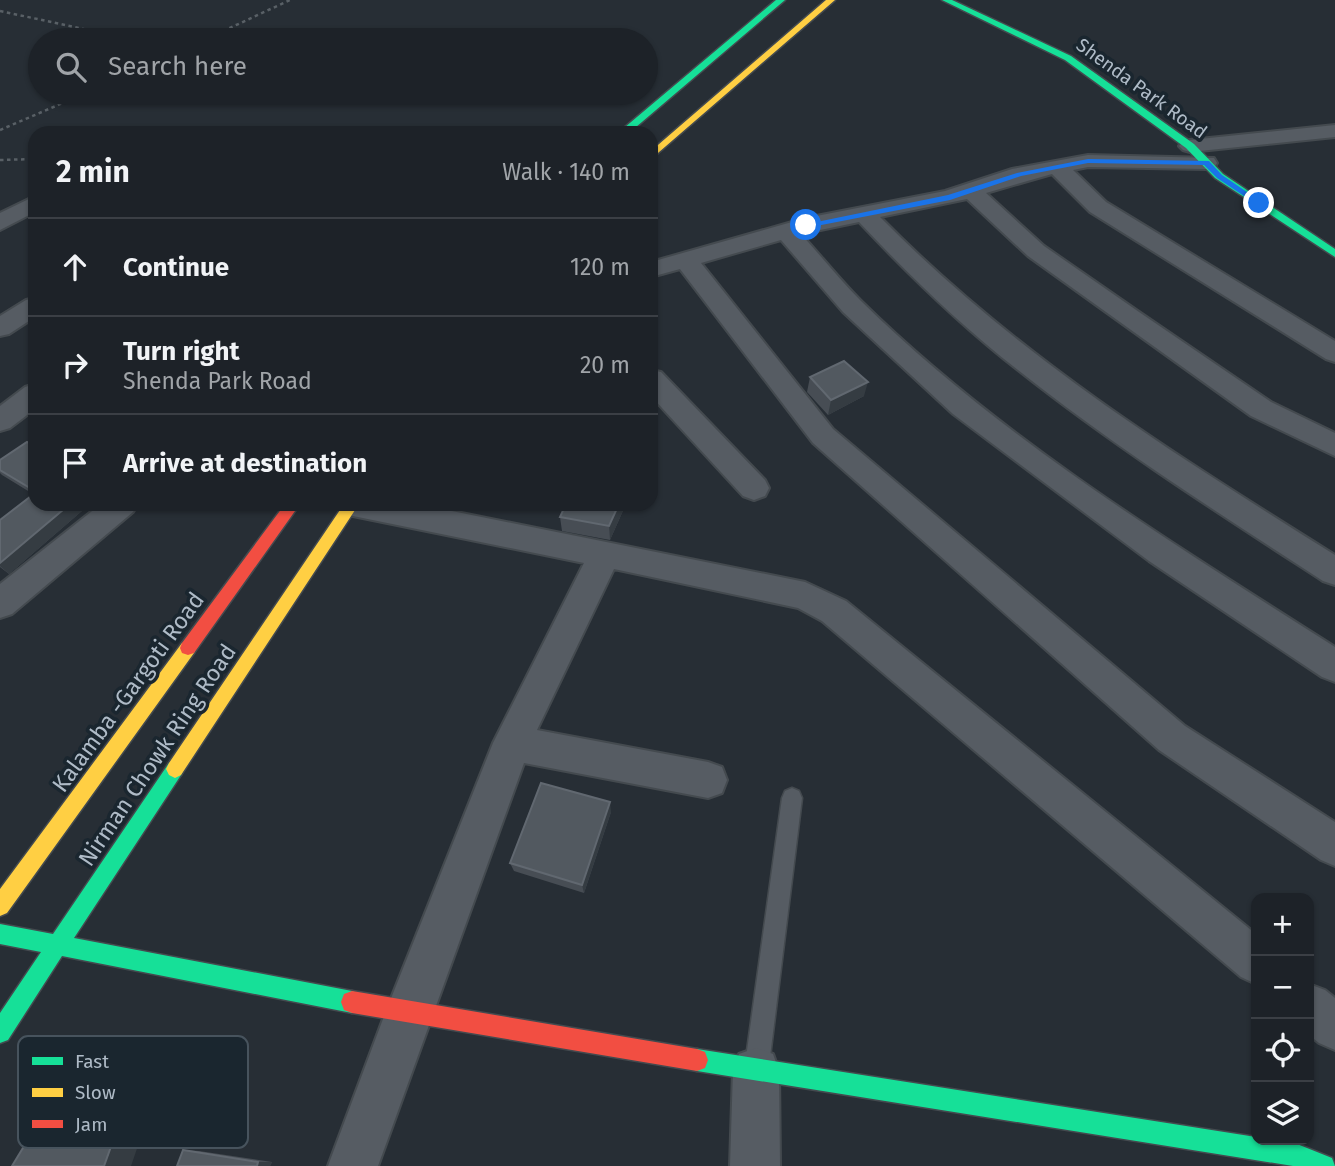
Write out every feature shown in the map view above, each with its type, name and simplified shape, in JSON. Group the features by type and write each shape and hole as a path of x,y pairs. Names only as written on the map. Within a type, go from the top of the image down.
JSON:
{"main road":[{"path":"658,104 781,0"},
{"path":"658,150 831,0"},
{"name":"Shenda Park Road","path":"946,0 1068,58 1190,146 1219,176 1335,254"},
{"path":"631,126 656,105"},
{"name":"Kalamba -Gargoti Road","path":"0,906 288,511"},
{"name":"Nirman Chowk Ring Road","path":"0,1032 348,511"},
{"path":"0,934 409,1011 756,1070 915,1092 1303,1162"}],"street":[{"path":"1190,146 1335,131"},
{"path":"658,268 786,231 950,197 1020,174 1057,166 1088,161 1206,163"},
{"path":"1057,166 1098,207 1335,354"},
{"path":"970,190 1036,251 1130,318 1261,409 1335,445"},
{"path":"0,223 28,207"},
{"path":"864,214 924,276 1026,363 1165,463 1335,572"},
{"path":"786,231 852,306 963,407 1160,552 1335,666"},
{"path":"686,261 823,436 1172,738 1335,846"},
{"path":"0,328 28,310"},
{"path":"658,386 754,488"},
{"path":"0,421 28,399"},
{"path":"0,604 113,511"},
{"path":"390,511 805,596 834,611 1251,958"},
{"path":"353,1166 409,1011 512,743 604,555"},
{"path":"512,743 708,780"},
{"path":"1314,1010 1335,1027"},
{"path":"755,1166 756,1070"}],"lane":[{"path":"756,1070 792,798"}],"path":[{"path":"230,28 290,0"},
{"path":"0,11 79,28"},
{"path":"0,130 58,105"},
{"path":"0,160 28,159"}],"building":[{"path":"844,361 868,382 831,400 810,377"},
{"path":"28,442 28,487 0,470 0,460"},
{"path":"28,498 28,511 62,511 0,563 0,520"},
{"path":"563,511 616,511 609,526 560,517"},
{"path":"541,783 610,802 582,885 510,863"},
{"path":"23,1148 110,1148 104,1166 12,1166"},
{"path":"183,1150 258,1162 257,1166 177,1166"}],"traffic: fast":[{"path":"658,104 781,0"},
{"path":"946,0 1068,58 1190,146 1219,176 1335,254"},
{"path":"631,126 656,105"},
{"path":"0,1032 175,769"},
{"path":"0,934 352,1002"},
{"path":"697,1060 1292,1154 1324,1166"}],"traffic: slow":[{"path":"658,150 831,0"},
{"path":"175,769 347,511"},
{"path":"0,906 188,648"}],"traffic: jam":[{"path":"188,648 288,511"},
{"path":"352,1002 697,1060"}],"route":[{"path":"806,225 950,197 1020,174 1088,161 1206,163 1219,176 1259,203"}]}
